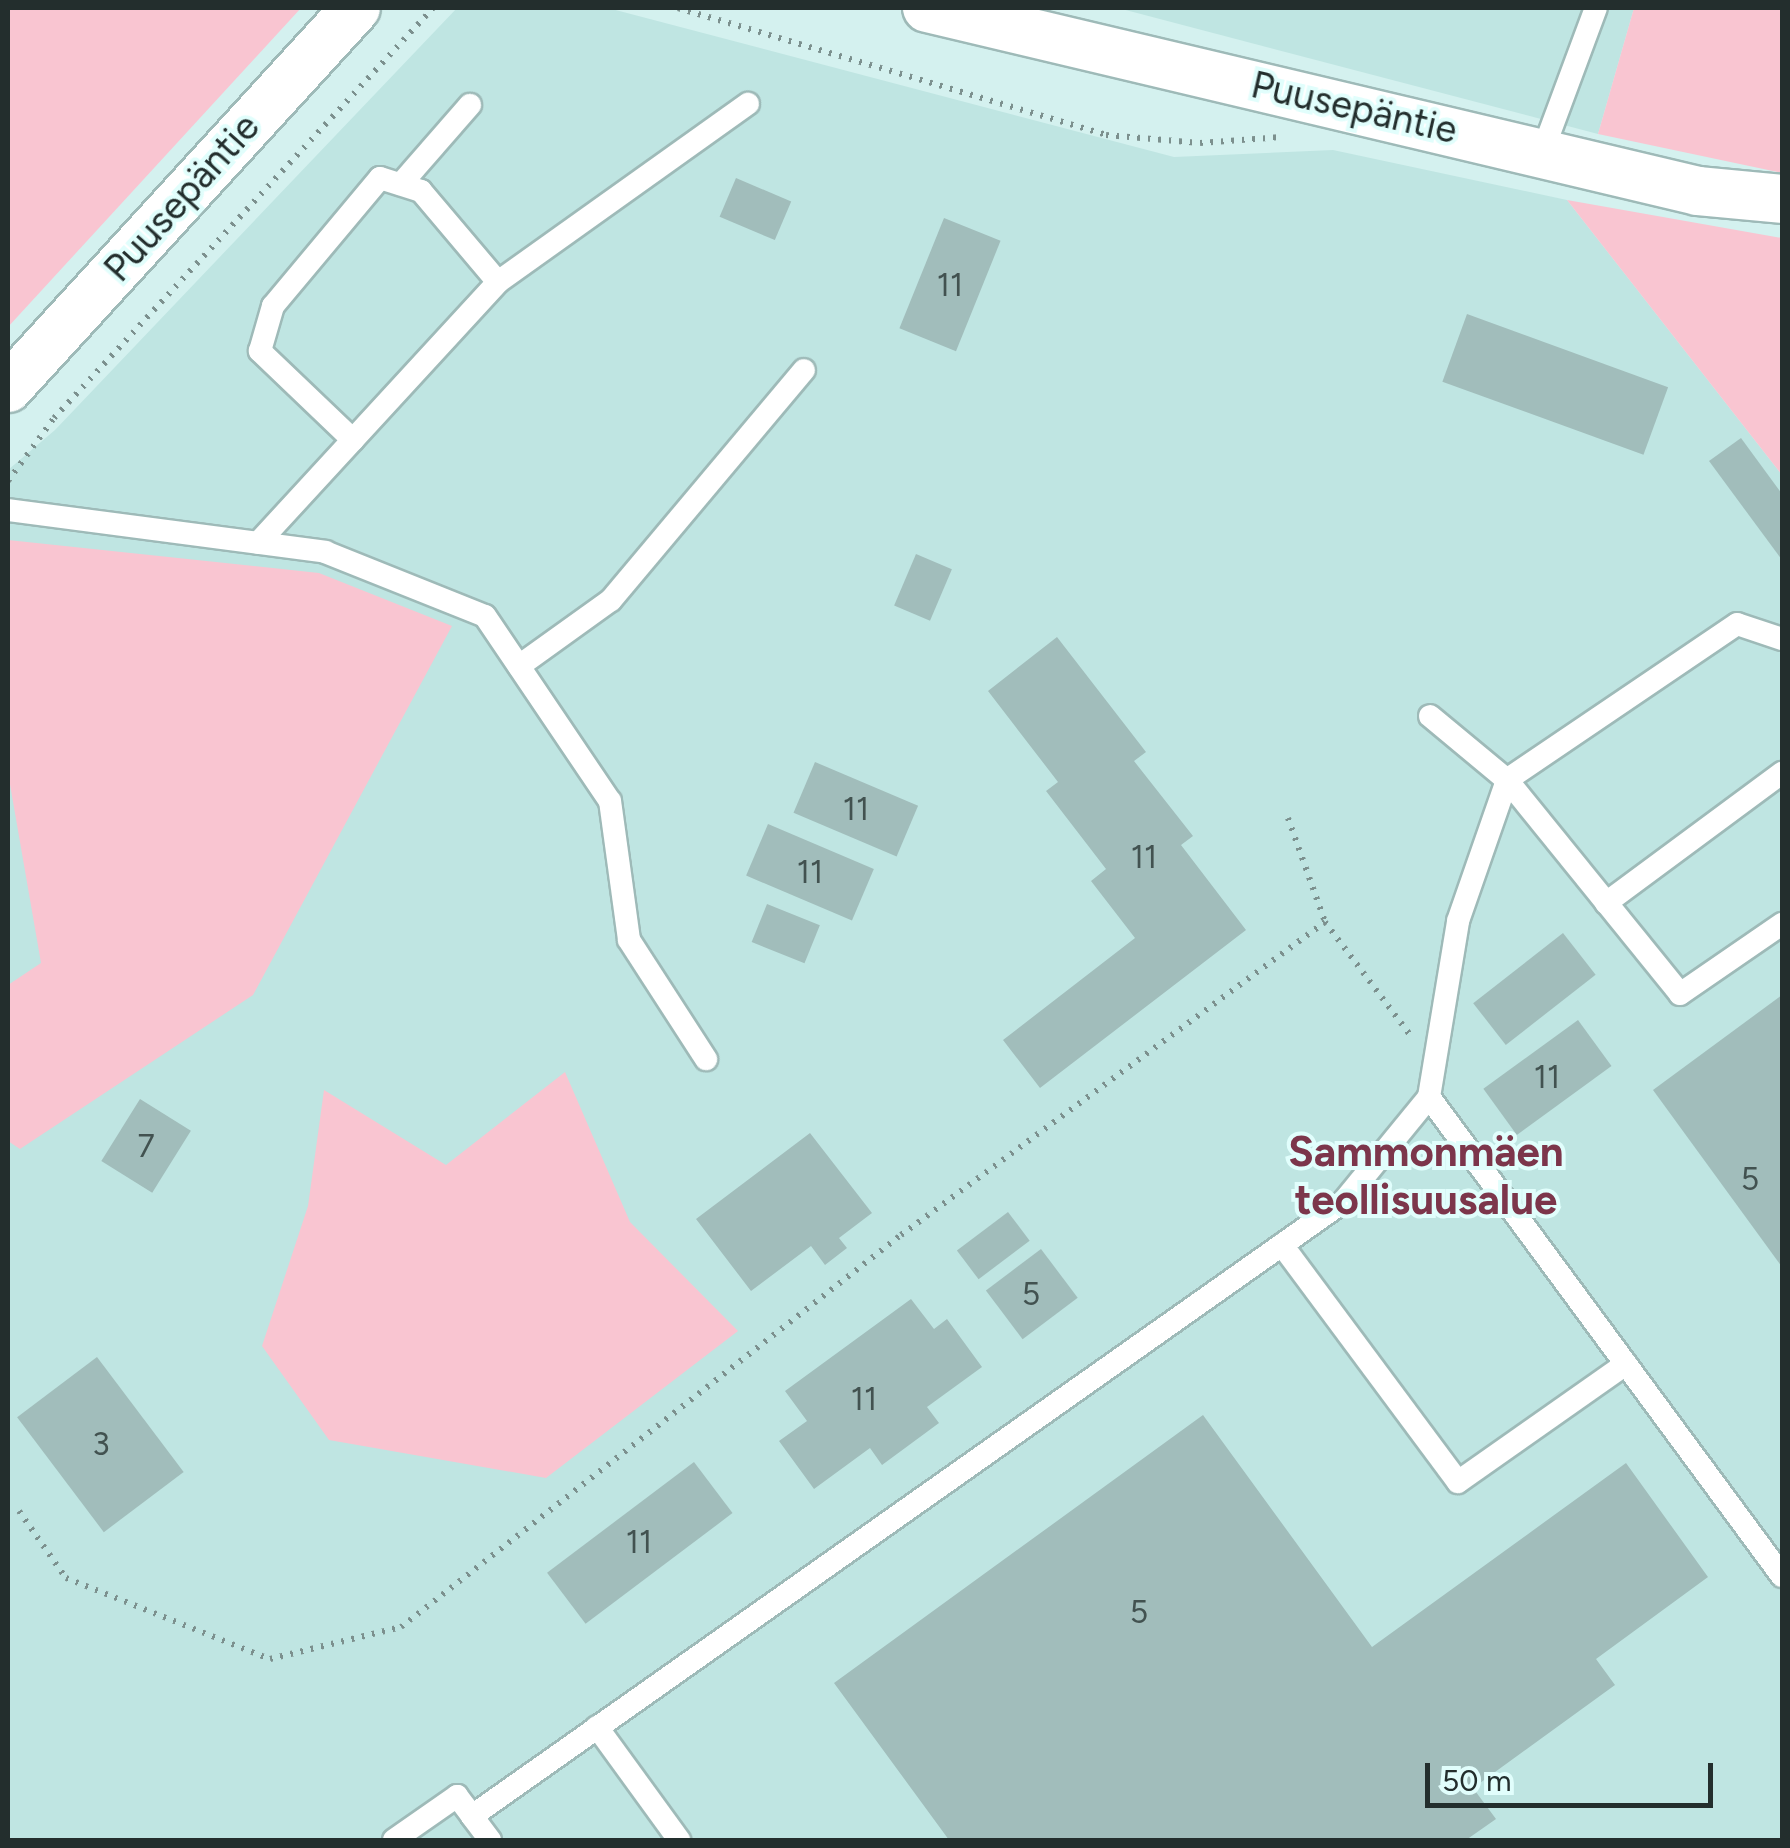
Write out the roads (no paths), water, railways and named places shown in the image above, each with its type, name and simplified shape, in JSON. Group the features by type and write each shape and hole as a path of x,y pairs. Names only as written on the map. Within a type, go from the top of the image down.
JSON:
{"street":[{"name":"Puusepäntie","path":"8,388 356,8"},
{"name":"Puusepäntie","path":"927,8 1698,191 1782,199"}],"lane":[{"path":"1542,153 1596,8"},
{"path":"258,543 498,282 748,104"},
{"path":"401,184 470,105"},
{"path":"353,440 260,351 272,306 380,178 421,192 498,282"},
{"path":"519,666 611,600 804,370"},
{"path":"8,510 325,552 485,616 610,801 629,940 706,1059"},
{"path":"472,1816 1344,1201 1429,1097 1458,920 1507,780 1737,624 1782,638"},
{"path":"1430,716 1507,780 1680,994 1782,924"},
{"path":"1606,903 1782,774"},
{"path":"1429,1097 1782,1576"},
{"path":"1282,1245 1458,1482 1626,1364"},
{"path":"598,1727 679,1840"},
{"path":"394,1840 457,1796 490,1840"}],"district":[{"name":"Sammonmäen teollisuusalue","path":"1426,1176"}]}
